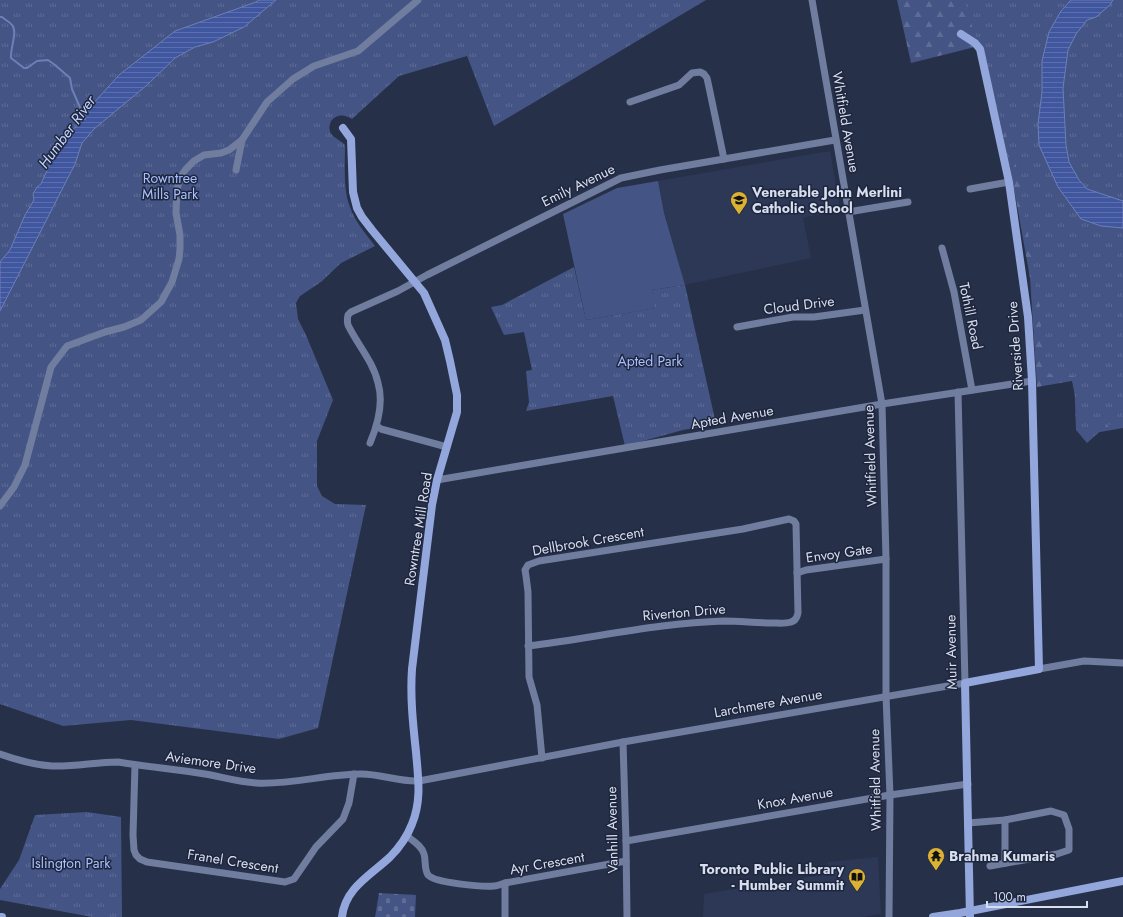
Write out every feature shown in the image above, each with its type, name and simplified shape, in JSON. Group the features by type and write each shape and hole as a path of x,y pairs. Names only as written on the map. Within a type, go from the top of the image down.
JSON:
{"street":[{"path":"0,506 14,487 25,465 51,368 68,346 105,332 124,328 141,320 161,302 172,282 179,259 180,235 176,198 181,176 194,161 204,155 221,153 229,150 242,140 267,102 292,79 314,66 358,51 418,0"},
{"name":"Whitfield Avenue","path":"812,0 882,404 886,559 886,696 890,795 890,917"},
{"name":"Riverside Drive","path":"961,34 980,48 1009,182 1028,317 1032,381 1039,669"},
{"path":"630,102 680,85 692,73 700,72 704,74 707,78 724,159"},
{"name":"Rowntree Mill Road","path":"342,917 343,910 352,891 361,881 392,856 407,836 418,804 418,781 411,681 432,505 437,480 457,412 457,395 445,340 424,294 372,230 357,208 353,192 350,139 343,128"},
{"path":"236,170 242,140"},
{"name":"Emily Avenue","path":"377,426 381,400 378,383 371,365 348,324 348,315 351,312 398,291 621,178 836,140"},
{"path":"970,189 1009,182"},
{"path":"848,212 908,202"},
{"name":"Tothill Road","path":"942,248 954,292 972,390"},
{"name":"Cloud Drive","path":"737,327 793,317 814,317 865,310"},
{"name":"Apted Avenue","path":"437,480 882,404 1032,381"},
{"name":"Muir Avenue","path":"958,392 970,914"},
{"path":"370,443 377,426 381,429 447,448"},
{"name":"Dellbrook Crescent","path":"542,758 537,705 529,677 528,592 526,570 528,565 789,520 794,521 797,527 797,573"},
{"name":"Envoy Gate","path":"797,573 806,570 886,559"},
{"name":"Riverton Drive","path":"528,646 691,622 791,622 795,620 798,613 797,573"},
{"name":"Larchmere Avenue","path":"418,781 623,742 1084,661 1123,663"},
{"name":"Vanhill Avenue","path":"623,742 627,917"},
{"name":"Aviemore Drive","path":"1,757 52,766 118,762 206,774 255,783 283,782 325,776 354,774 364,774 409,782 418,781"},
{"name":"Franel Crescent","path":"135,765 133,835 134,850 140,859 148,862 285,882 294,879 316,847 343,819 349,803 354,774"},
{"name":"Knox Avenue","path":"626,841 890,795 968,784"},
{"path":"968,823 1005,820 1051,811 1064,815 1069,829 1069,850 1058,854 990,866"},
{"path":"1005,820 1005,863"},
{"path":"407,836 421,848 424,853 426,872 432,878 443,881 483,886 495,886 505,883"},
{"name":"Ayr Crescent","path":"505,917 505,883 626,861"},
{"path":"933,917 970,914 1123,881"}],"shaded area":[{"path":"259,0 276,0 244,27 213,42 195,47 175,58 147,85 94,129 82,143 75,164 0,311 0,262 10,250 25,215 34,200 33,194 37,187 41,184 57,148 84,117 91,106 119,75 175,31"},
{"path":"1071,0 1113,0 1110,5 1096,17 1087,20 1076,34 1068,50 1063,88 1066,145 1069,162 1079,180 1087,189 1123,201 1123,228 1101,226 1081,219 1058,187 1039,145 1038,124 1042,92 1042,61 1049,32 1061,11"},
{"name":"Venerable John Merlini Catholic School","path":"830,151 840,209 803,218 811,258 685,285 664,213 658,181"},
{"path":"878,857 881,914 862,917 703,917 704,894 828,874 828,862"}],"green space":[{"name":"Rowntree Mills Park","path":"0,0 706,0 494,126 467,56 399,76 352,119 346,116 341,116 336,117 331,121 331,134 345,145 345,185 350,207 358,223 375,246 341,263 321,282 300,296 296,303 298,319 333,400 317,441 317,486 322,496 335,504 366,505 318,728 279,739 131,720 63,726 0,704"},
{"path":"897,0 1001,0 1123,228 1123,428 1083,435 1072,381 1037,387 1030,278 1012,177 983,45 911,63"},
{"path":"964,0 1123,0 1123,423 1107,425 1087,443 1076,430 1074,376 1045,374 1039,303 1019,176"},
{"path":"658,181 664,213 685,285 652,290 656,308 586,320 563,214 617,188"},
{"name":"Apted Park","path":"574,267 586,320 655,308 652,290 685,285 716,424 683,430 625,446 613,396 526,411 529,402 526,371 532,370 524,332 504,335 491,307 502,305"},
{"name":"Islington Park","path":"87,812 121,817 122,917 92,917 0,900 0,889 19,860 35,815"},
{"path":"379,893 416,895 415,917 375,917"}],"waterway":[{"name":"Humber River","path":"0,17 10,23 14,28 11,58 24,68 27,68 37,61 48,60 55,65 70,78 72,89 85,119"}],"place":[{"name":"Venerable John Merlini Catholic School","path":"739,215"},
{"name":"Brahma Kumaris","path":"936,871"},
{"name":"Toronto Public Library - Humber Summit","path":"857,892"}]}
